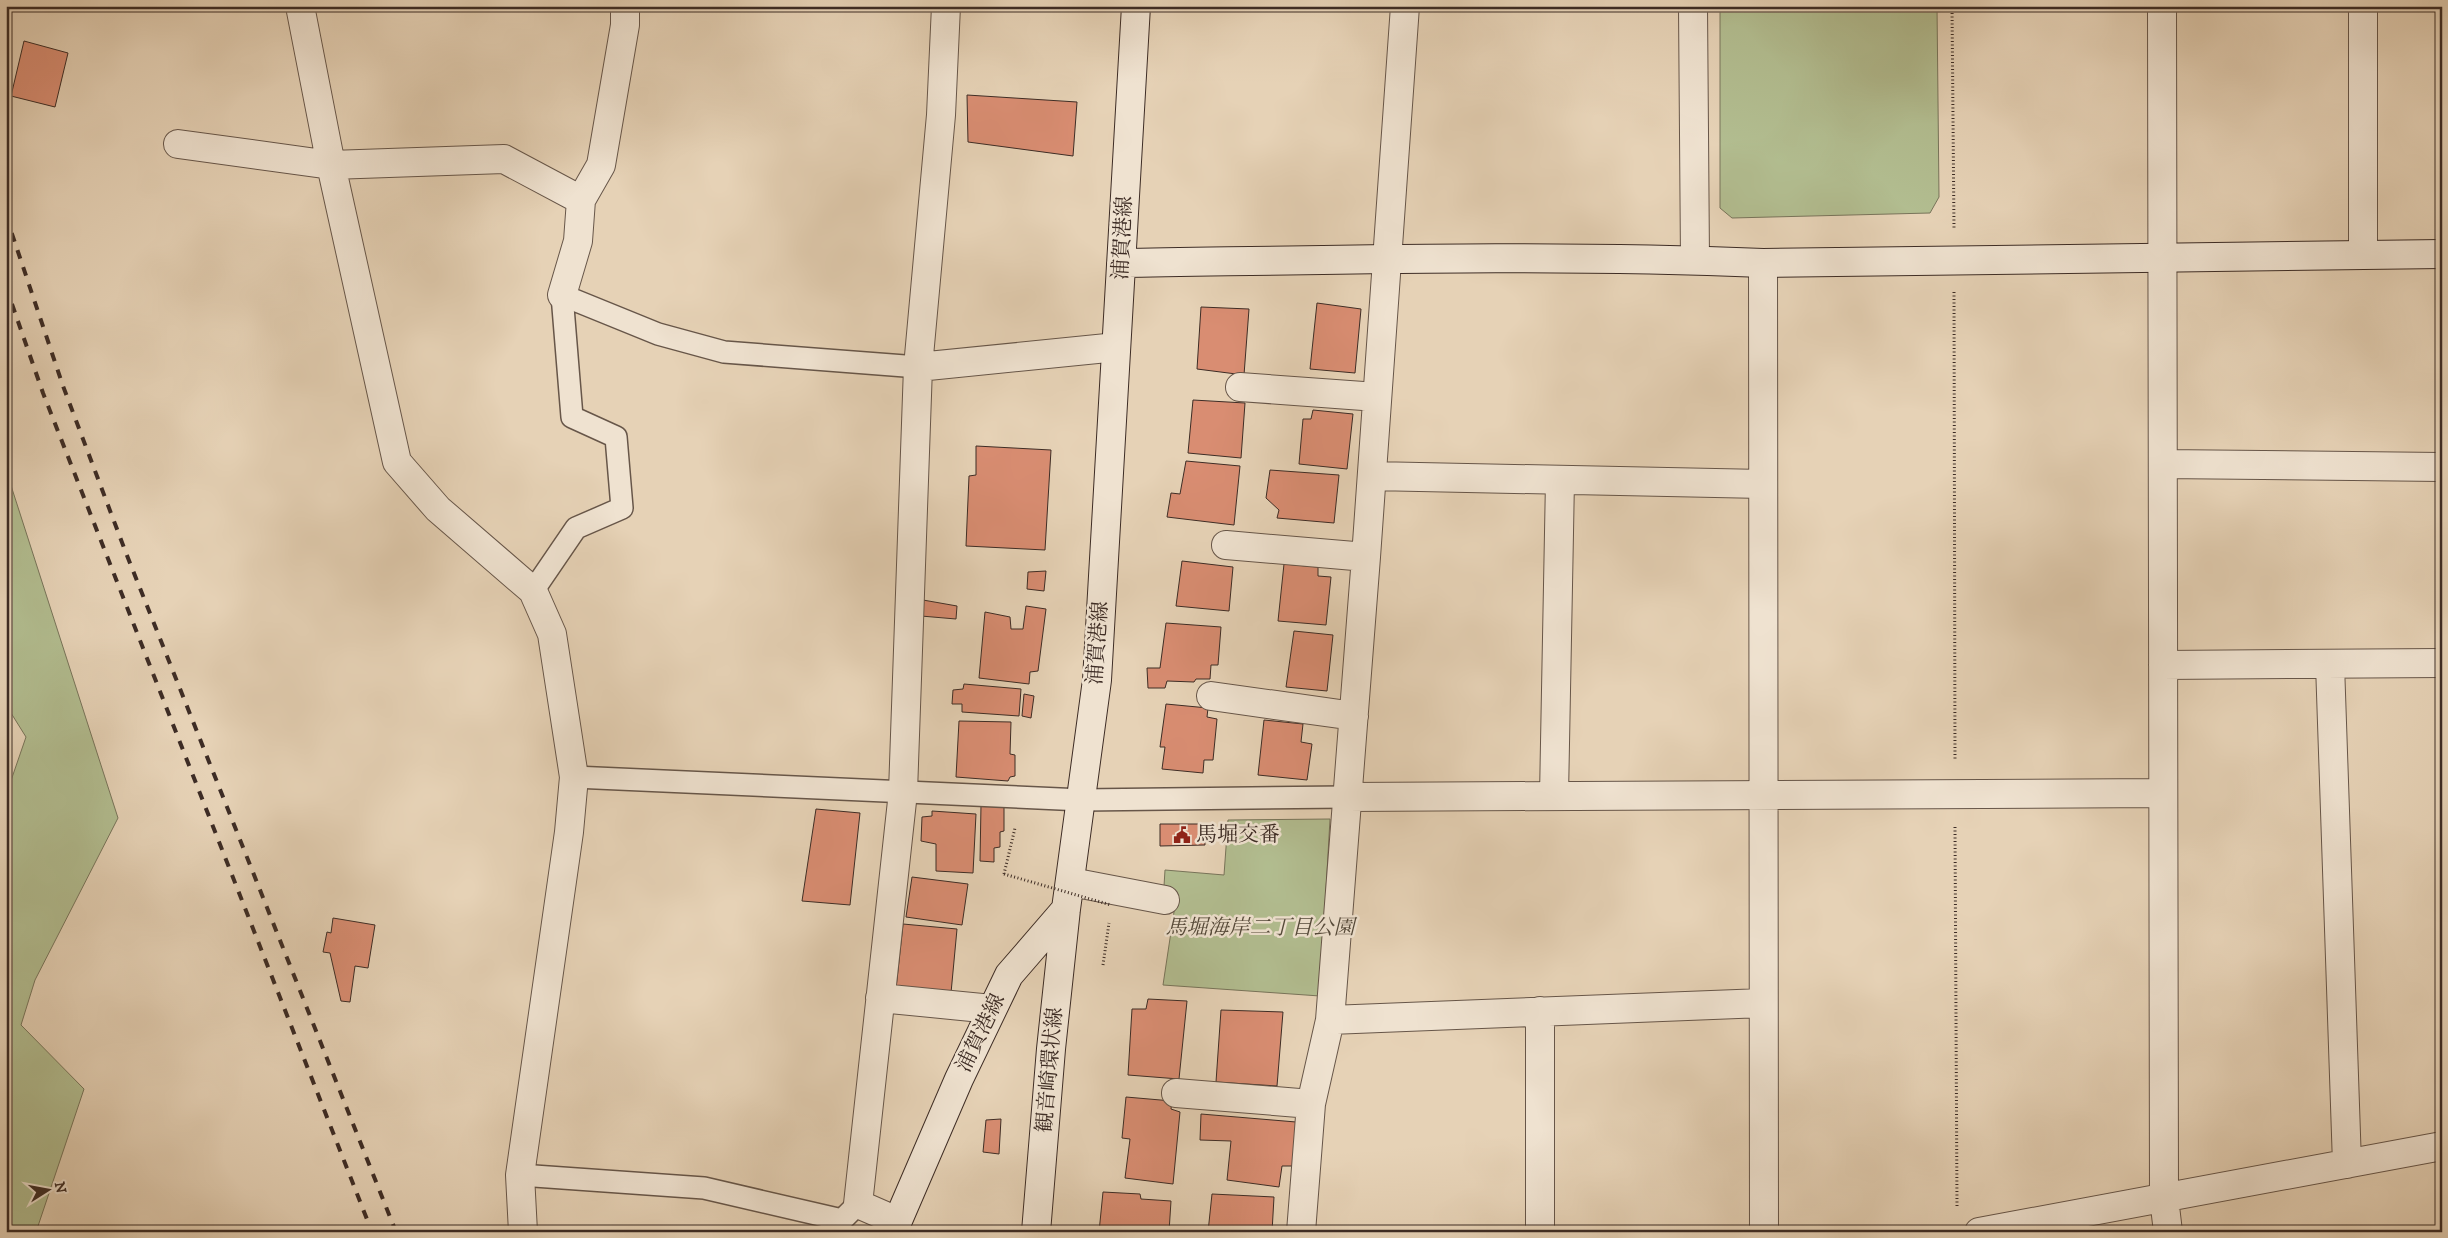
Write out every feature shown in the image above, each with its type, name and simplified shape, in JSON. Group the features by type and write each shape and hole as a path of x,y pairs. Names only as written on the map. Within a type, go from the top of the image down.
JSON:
{"street":[{"path":"300,6 332,165 397,462 438,509 532,591 552,634 574,777 569,832 520,1175 523,1232"},
{"path":"562,294 578,240 581,200 601,165 625,25 626,6"},
{"path":"895,1226 858,1204 903,792 918,367 941,115 946,6"},
{"name":"浦賀港線","path":"895,1226 959,1079 1009,975 1066,909 1097,680 1136,6"},
{"path":"1301,1232 1311,1104 1330,1020 1372,476 1405,6"},
{"path":"1693,6 1695,260"},
{"path":"2162,6 2164,1198 2168,1232"},
{"path":"2363,6 2363,254"},
{"path":"178,144 332,165 504,159 581,200"},
{"path":"1121,263 1387,259 1695,260 1763,263 2442,254"},
{"path":"1763,263 1764,1232"},
{"path":"918,367 1107,348 1116,345"},
{"path":"1240,386 1377,397"},
{"path":"2163,464 2442,467"},
{"path":"1372,476 1763,484"},
{"path":"1554,796 1560,480"},
{"path":"1226,545 1366,557"},
{"path":"2163,665 2442,663"},
{"path":"2330,664 2347,1164"},
{"path":"1211,696 1354,716"},
{"path":"1347,797 2163,793"},
{"path":"1071,882 1165,900"},
{"name":"観音崎環状線","path":"1036,1232 1051,1049 1066,909"},
{"path":"880,998 992,1009"},
{"path":"1330,1020 1764,1003"},
{"path":"1540,1011 1540,1232"},
{"path":"1176,1093 1311,1104"},
{"path":"1979,1232 2442,1146"}],"lane":[{"path":"532,591 576,528 622,508 616,437 572,417 562,294 658,334 724,352 918,367"},
{"path":"574,777 1082,800 1347,797"},
{"path":"520,1175 704,1188 842,1220 858,1204"}],"path":[{"path":"1952,6 1957,1212"},
{"path":"1016,826 1004,874 1111,905 1103,965"}],"green space":[{"path":"1720,6 1937,6 1939,197 1930,213 1732,218 1720,208"},
{"path":"6,470 118,818 35,980 21,1025 84,1089 36,1232 6,1232 6,795 26,737 6,705"},
{"name":"馬堀海岸二丁目公園","path":"1330,819 1320,996 1163,985 1177,892 1164,886 1165,870 1224,875 1228,820"}],"building":[{"path":"24,41 68,53 55,107 11,96"},
{"path":"967,95 1077,102 1073,156 968,142"},
{"path":"1317,303 1361,309 1355,373 1310,369"},
{"path":"1201,307 1249,309 1244,375 1197,369"},
{"path":"1193,400 1245,403 1241,458 1188,453"},
{"path":"1313,410 1353,414 1347,469 1299,464 1303,419 1311,419"},
{"path":"976,446 1051,450 1045,550 966,546 969,476 976,475"},
{"path":"1186,461 1240,466 1234,525 1167,517 1171,493 1180,494"},
{"path":"1270,470 1339,475 1334,523 1277,518 1279,510 1266,498"},
{"path":"1182,561 1233,567 1229,611 1176,606"},
{"path":"1284,564 1318,567 1318,576 1331,577 1326,625 1278,621"},
{"path":"1046,571 1044,591 1027,589 1028,572"},
{"path":"923,600 957,606 956,619 921,616"},
{"path":"1026,606 1046,609 1038,671 1030,672 1029,684 979,678 985,612 1010,617 1011,629 1023,629"},
{"path":"1166,623 1221,627 1218,665 1211,665 1210,679 1196,679 1194,682 1167,681 1165,688 1148,688 1147,668 1160,668"},
{"path":"1294,631 1333,635 1327,691 1286,687"},
{"path":"964,684 1021,689 1019,716 962,712 962,704 952,704 953,690 963,689"},
{"path":"1024,694 1034,696 1031,718 1022,716"},
{"path":"1166,704 1208,708 1207,717 1217,719 1213,760 1204,760 1203,773 1162,769 1165,747 1160,747"},
{"path":"1264,720 1303,724 1301,742 1312,744 1307,780 1258,775"},
{"path":"959,721 1011,722 1010,754 1015,755 1015,776 1010,777 1008,781 956,777"},
{"path":"981,805 1004,805 1004,831 1000,832 1000,847 994,848 994,862 980,861"},
{"path":"816,809 860,813 850,905 802,901"},
{"path":"932,811 976,814 973,873 936,871 936,844 921,841 922,817 932,816"},
{"name":"馬堀交番","path":"1160,824 1204,824 1205,845 1160,846"},
{"path":"912,877 968,884 962,925 906,917"},
{"path":"333,918 375,925 368,968 355,966 350,1002 341,1001 330,953 323,952 327,932 331,933"},
{"path":"903,924 957,929 951,993 896,988"},
{"path":"1148,999 1187,1001 1179,1079 1128,1075 1132,1009 1146,1009"},
{"path":"1221,1010 1283,1012 1277,1086 1216,1082"},
{"path":"1126,1097 1172,1101 1171,1109 1180,1112 1173,1184 1125,1178 1130,1139 1122,1138"},
{"path":"1201,1114 1296,1122 1293,1166 1282,1166 1279,1187 1227,1180 1231,1141 1200,1140"},
{"path":"1001,1119 999,1154 983,1152 986,1120"},
{"path":"1103,1192 1140,1194 1141,1199 1171,1201 1169,1232 1099,1232"},
{"path":"1212,1194 1274,1197 1272,1232 1208,1232"}],"railway":[{"path":"6,216 63,386 126,553 396,1232"},
{"path":"6,287 43,393 372,1232"}],"place":[{"name":"馬堀交番","path":"1182,835"}]}
